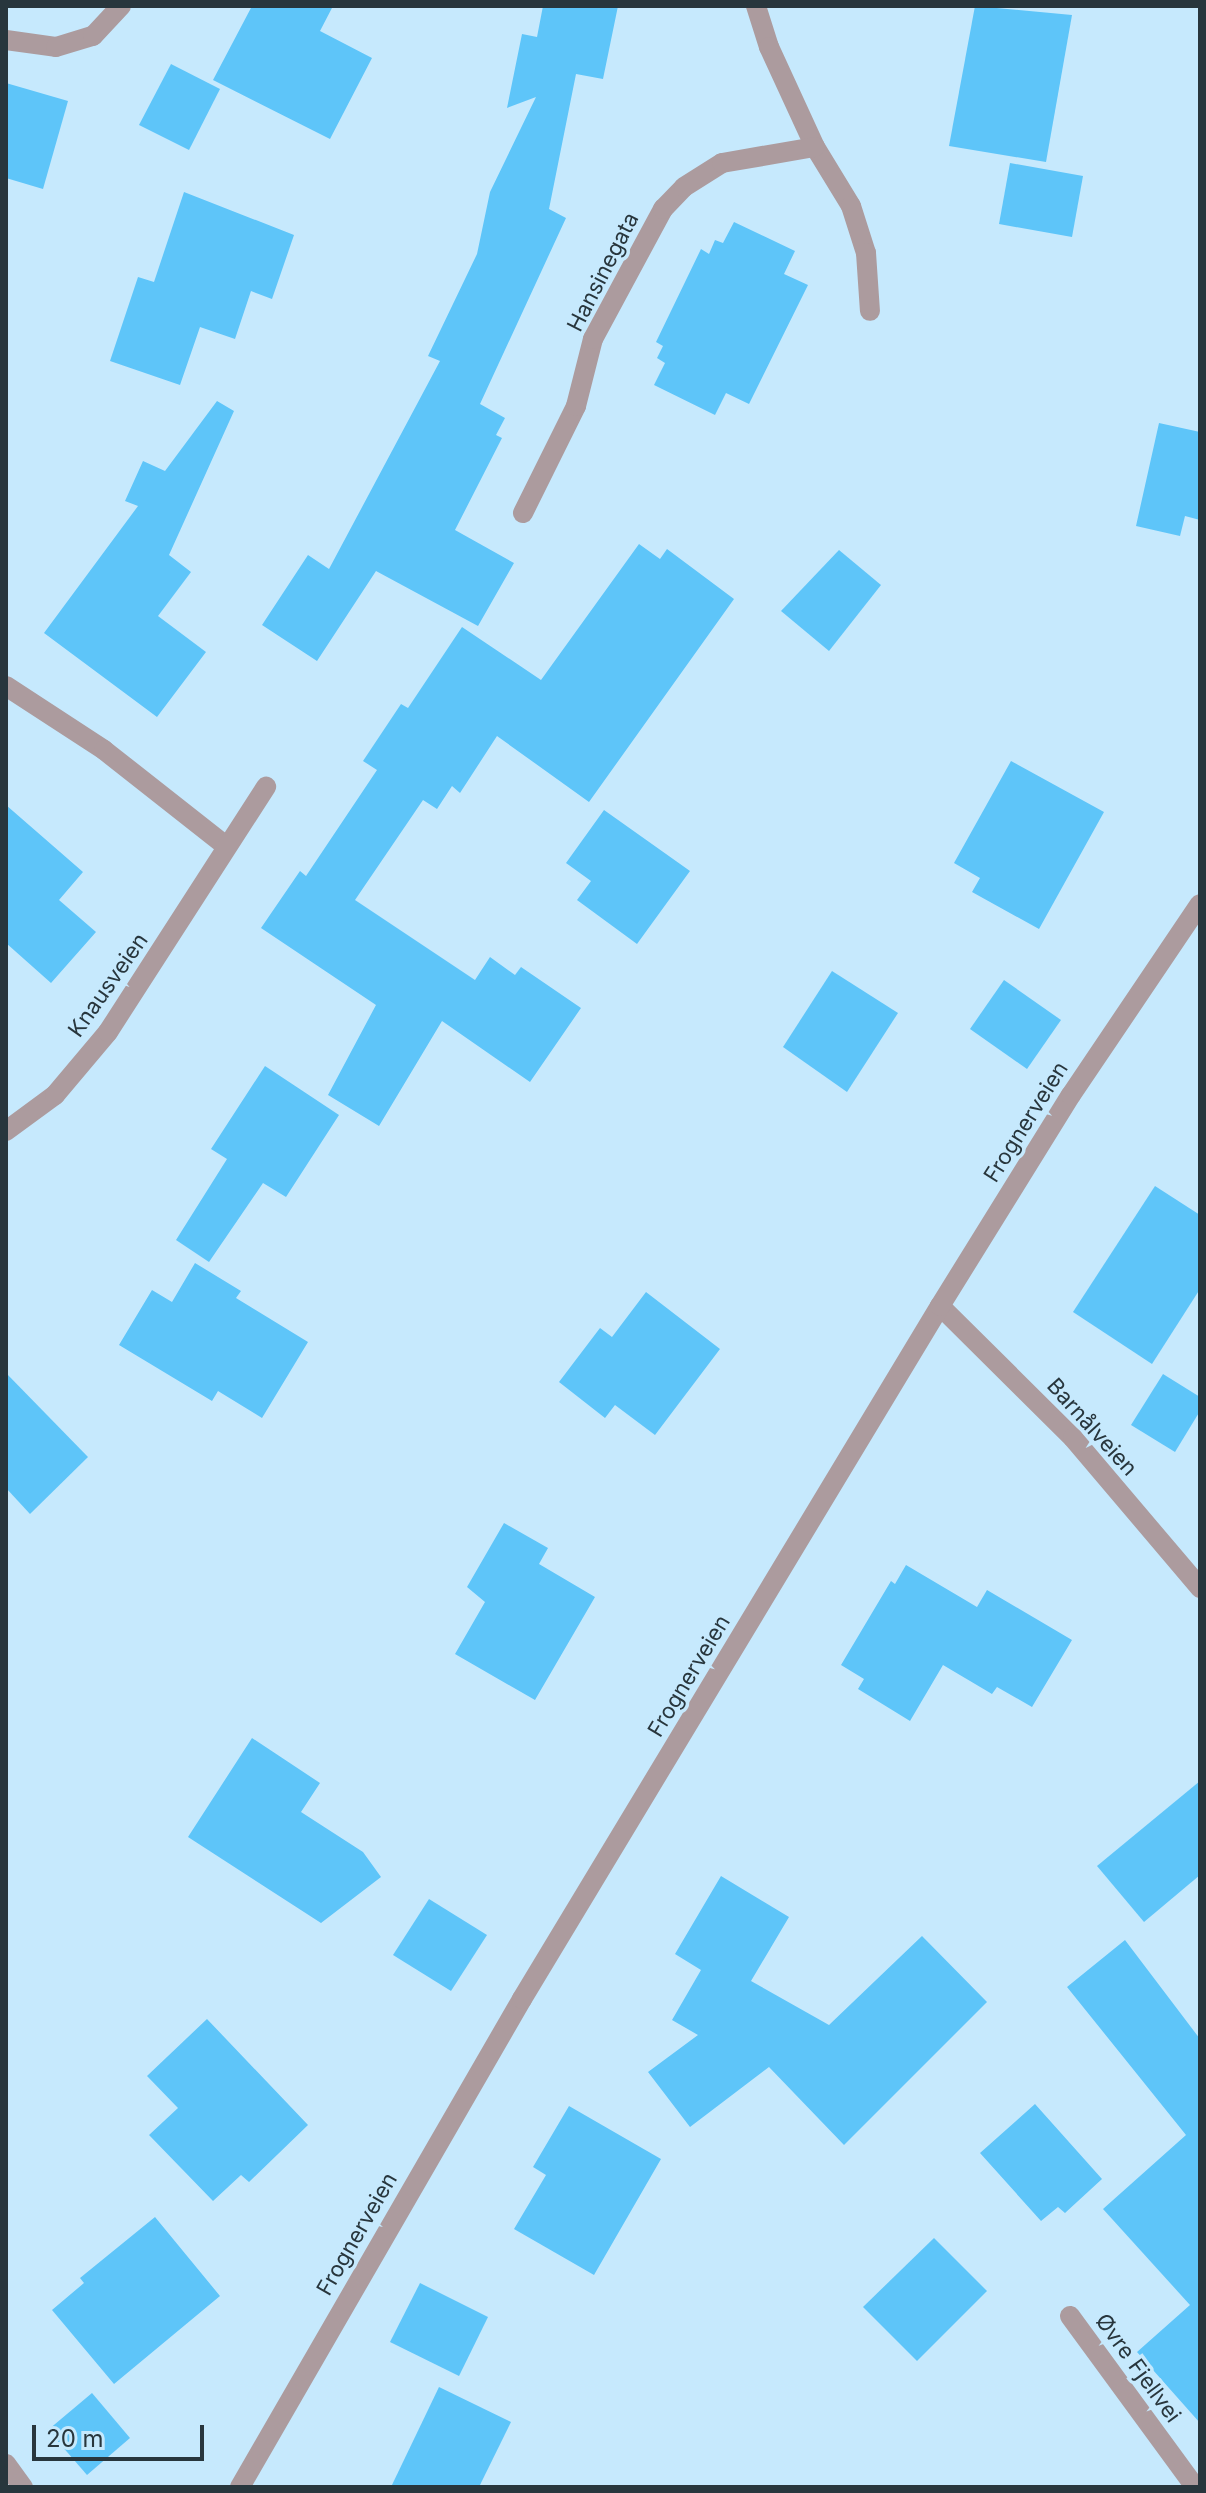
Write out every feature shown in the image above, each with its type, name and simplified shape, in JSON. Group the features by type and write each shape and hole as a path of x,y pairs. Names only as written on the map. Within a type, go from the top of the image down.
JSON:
{"street":[{"path":"6,40 56,47 81,40 105,27 121,6"},
{"path":"756,6 769,47 815,147 851,206 866,253 870,311"},
{"name":"Hansinegata","path":"523,513 576,406 593,339 663,209 684,187 722,163 815,147"},
{"path":"6,686 104,750 226,846"},
{"name":"Knausveien","path":"6,1131 55,1095 108,1032 266,787"},
{"name":"Frognerveien","path":"240,2487 522,1999 940,1306 1071,1095 1200,904"},
{"name":"Barnålveien","path":"940,1306 1073,1438 1200,1588"},
{"name":"Øvre Fjellvei","path":"1070,2316 1195,2487"},
{"path":"6,2464 23,2487"}],"building":[{"path":"252,6 333,6 320,31 372,58 330,139 213,80"},
{"path":"543,6 618,6 603,79 576,74 549,209 566,218 480,404 505,418 496,435 502,438 455,530 514,563 478,626 376,571 317,661 262,625 308,555 329,569 440,361 428,356 477,254 490,192 536,97 507,108 522,34 537,37"},
{"path":"975,6 1072,15 1046,162 949,146"},
{"path":"171,64 220,89 189,150 139,125"},
{"path":"6,83 68,101 43,189 6,178"},
{"path":"1010,163 1083,176 1072,237 999,224"},
{"path":"184,192 294,235 272,299 251,291 235,339 200,327 180,385 110,361 138,277 154,282"},
{"path":"734,222 795,251 784,274 808,285 749,404 726,393 715,415 654,385 665,363 657,358 663,346 656,342 701,249 709,254 715,240 723,243"},
{"path":"217,401 234,411 169,555 191,572 158,616 206,652 157,717 44,633 138,506 125,501 143,461 165,471"},
{"path":"1159,423 1200,432 1200,520 1185,516 1180,536 1136,526"},
{"path":"639,544 660,559 667,549 734,599 589,802 497,736 460,793 452,786 437,809 423,800 355,900 475,980 490,957 515,975 521,967 581,1008 530,1082 442,1021 379,1126 328,1095 376,1005 261,928 300,871 306,876 377,770 363,761 401,704 408,708 462,627 541,680"},
{"path":"839,550 881,585 829,651 781,611"},
{"path":"1011,761 1104,812 1039,929 972,892 980,878 954,863"},
{"path":"6,805 83,872 59,900 96,932 51,983 6,943"},
{"path":"604,810 690,871 637,944 577,900 591,881 566,863"},
{"path":"832,971 898,1013 847,1092 783,1047"},
{"path":"1004,980 1061,1020 1027,1069 970,1029"},
{"path":"265,1066 339,1115 286,1197 263,1183 209,1262 176,1240 227,1159 211,1149"},
{"path":"1155,1186 1200,1215 1200,1289 1152,1364 1073,1312"},
{"path":"195,1263 241,1291 236,1298 308,1342 262,1418 218,1391 212,1401 119,1345 152,1290 172,1302"},
{"path":"646,1292 720,1349 655,1435 615,1405 605,1418 559,1382 600,1328 612,1337"},
{"path":"6,1373 88,1457 30,1514 6,1488"},
{"path":"1163,1374 1200,1397 1200,1411 1175,1452 1131,1425"},
{"path":"504,1523 548,1548 539,1564 595,1597 535,1700 455,1654 485,1602 467,1587"},
{"path":"906,1565 977,1607 987,1590 1072,1640 1032,1707 997,1687 992,1694 943,1665 910,1721 858,1689 864,1679 841,1665 891,1581 895,1584"},
{"path":"252,1738 320,1783 301,1812 363,1852 381,1877 321,1923 188,1837"},
{"path":"1200,1781 1200,1875 1144,1922 1097,1866"},
{"path":"721,1876 789,1917 751,1981 829,2025 922,1936 987,2002 844,2145 769,2067 690,2127 648,2072 698,2035 672,2020 701,1970 675,1954"},
{"path":"429,1899 487,1935 451,1991 393,1955"},
{"path":"1125,1940 1200,2039 1200,2423 1137,2352 1190,2305 1103,2209 1186,2135 1067,1987"},
{"path":"207,2019 308,2125 249,2182 241,2175 213,2201 149,2135 178,2108 147,2076"},
{"path":"1035,2104 1102,2179 1065,2213 1058,2207 1041,2221 980,2153"},
{"path":"569,2106 661,2159 594,2275 514,2229 546,2175 533,2167"},
{"path":"155,2217 220,2296 114,2384 52,2310 84,2283 80,2278"},
{"path":"934,2238 987,2291 917,2361 863,2307"},
{"path":"420,2283 488,2317 459,2376 390,2342"},
{"path":"439,2387 511,2422 479,2487 391,2487"},
{"path":"92,2393 130,2438 87,2475 48,2430"}]}
